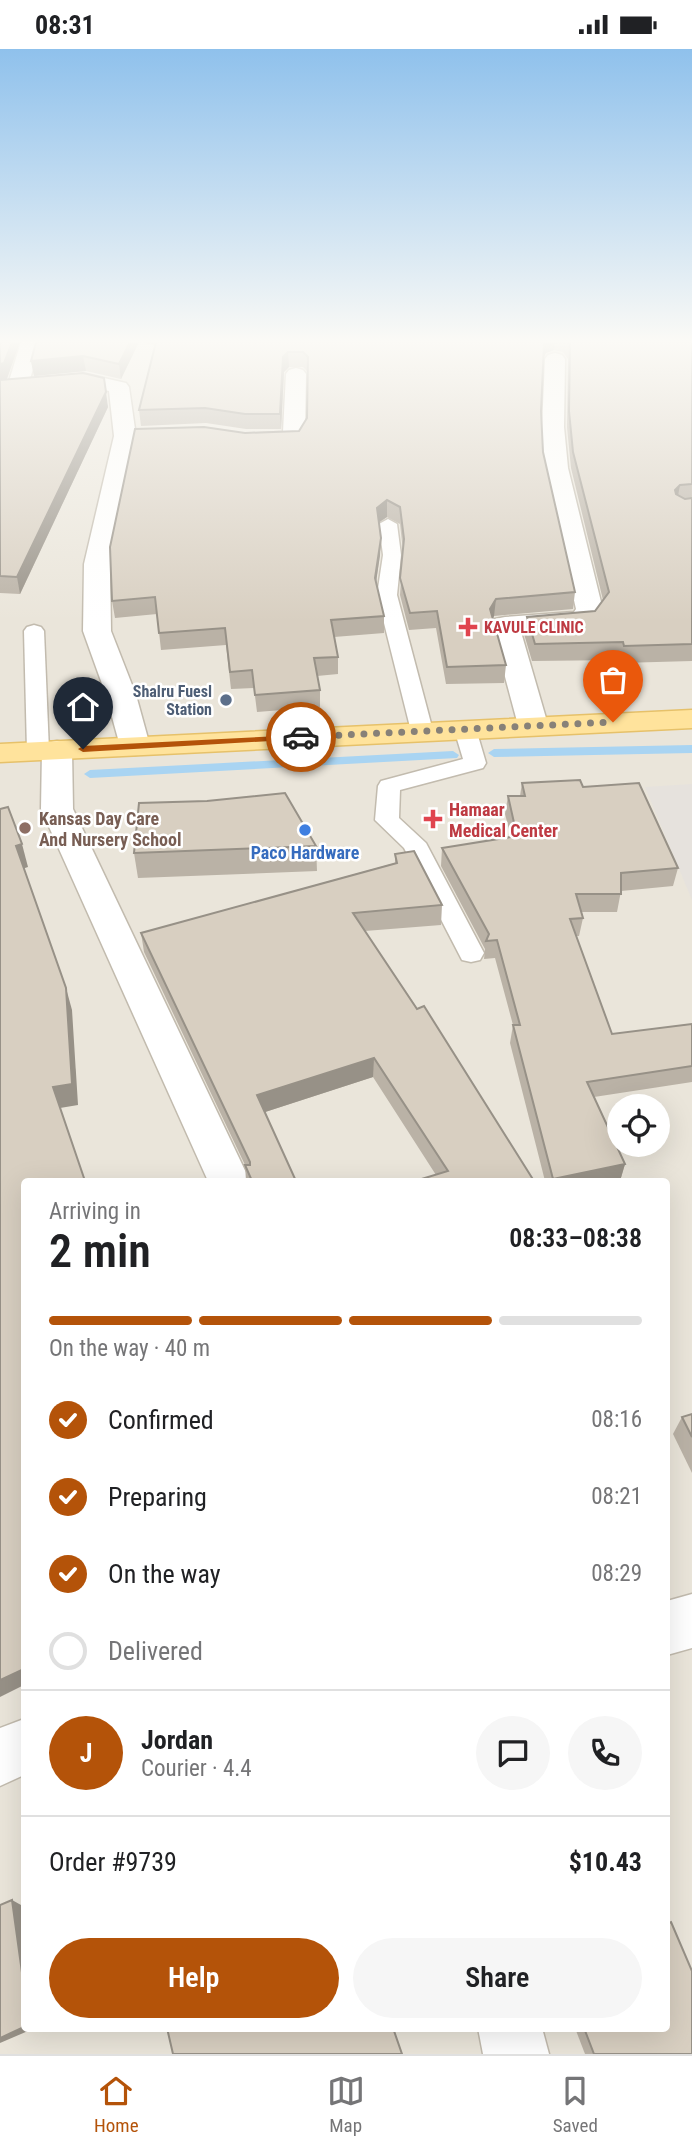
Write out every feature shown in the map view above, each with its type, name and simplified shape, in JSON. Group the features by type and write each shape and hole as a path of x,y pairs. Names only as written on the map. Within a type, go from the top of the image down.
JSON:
{"main road":[{"path":"0,753 692,719"}],"street":[{"path":"135,746 121,695 97,631 97,564 125,436 137,436"},
{"path":"233,437 291,439 293,436"},
{"path":"533,725 505,625 582,619 590,610 584,571 556,468 554,436"},
{"path":"47,751 57,809 228,1178"},
{"path":"670,1627 692,1621"},
{"path":"0,1757 21,1748"},
{"path":"511,2032 516,2054"}],"lane":[{"path":"388,524 392,555 387,595 422,731"},
{"path":"34,631 47,751"},
{"path":"465,729 475,762 389,786 387,820 414,843 471,953"}],"shaded area":[{"path":"0,436 692,436 692,2054 0,2054"},
{"path":"692,784 692,900 645,787"}],"building":[{"path":"0,436 85,436 17,577 0,576"},
{"path":"134,436 542,436 543,452 575,592 496,599 490,609 506,665 447,667 437,611 410,613 400,578 404,539 400,507 387,500 377,508 381,538 375,578 384,616 331,620 338,657 314,658 320,690 255,695 252,670 230,672 225,628 159,633 155,597 112,601 110,547"},
{"path":"571,436 692,436 692,484 680,485 675,490 676,494 685,499 692,498 692,644 535,644 527,617 595,611 609,592 573,452"},
{"path":"580,780 583,787 639,783 678,868 621,873 621,894 576,894 583,918 570,919 612,1034 692,1024 692,1066 587,1082 607,1125 607,1157 622,1157 625,1164 558,1178 553,1178 513,1025 520,1025 497,940 486,941 489,934 442,848 517,836 508,796 525,796 522,783"},
{"path":"285,793 316,846 134,853 139,803 207,801"},
{"path":"8,807 22,844 16,846 66,988 72,1084 53,1087 84,1178 21,1178 21,1670 0,1680 0,809"},
{"path":"414,851 442,905 353,913 417,1009 424,1006 532,1178 425,1178 448,1171 374,1058 257,1095 295,1178 251,1178 245,1165 250,1165 250,1162 141,933 397,863 395,854"},
{"path":"692,1414 692,1437 682,1417"},
{"path":"12,1900 21,1965 21,2028 0,2038 0,1905"},
{"path":"670,1922 692,1971 692,2054 594,2054 586,2032 670,2032"},
{"path":"168,2032 394,2032 402,2054 173,2054"}],"waterway":[{"path":"494,753 692,749"},
{"path":"90,774 453,755"}],"way so far":[{"path":"301,737 613,722"}],"place":[{"name":"KAVULE CLINIC","path":"468,627"},
{"name":"Shalru Fuesl Station","path":"226,700"},
{"name":"Hamaar Medical Center","path":"433,819"},
{"name":"Kansas Day Care And Nursery School","path":"25,828"},
{"name":"Paco Hardware","path":"305,830"}],"route":[{"path":"83,749 301,737"}]}
